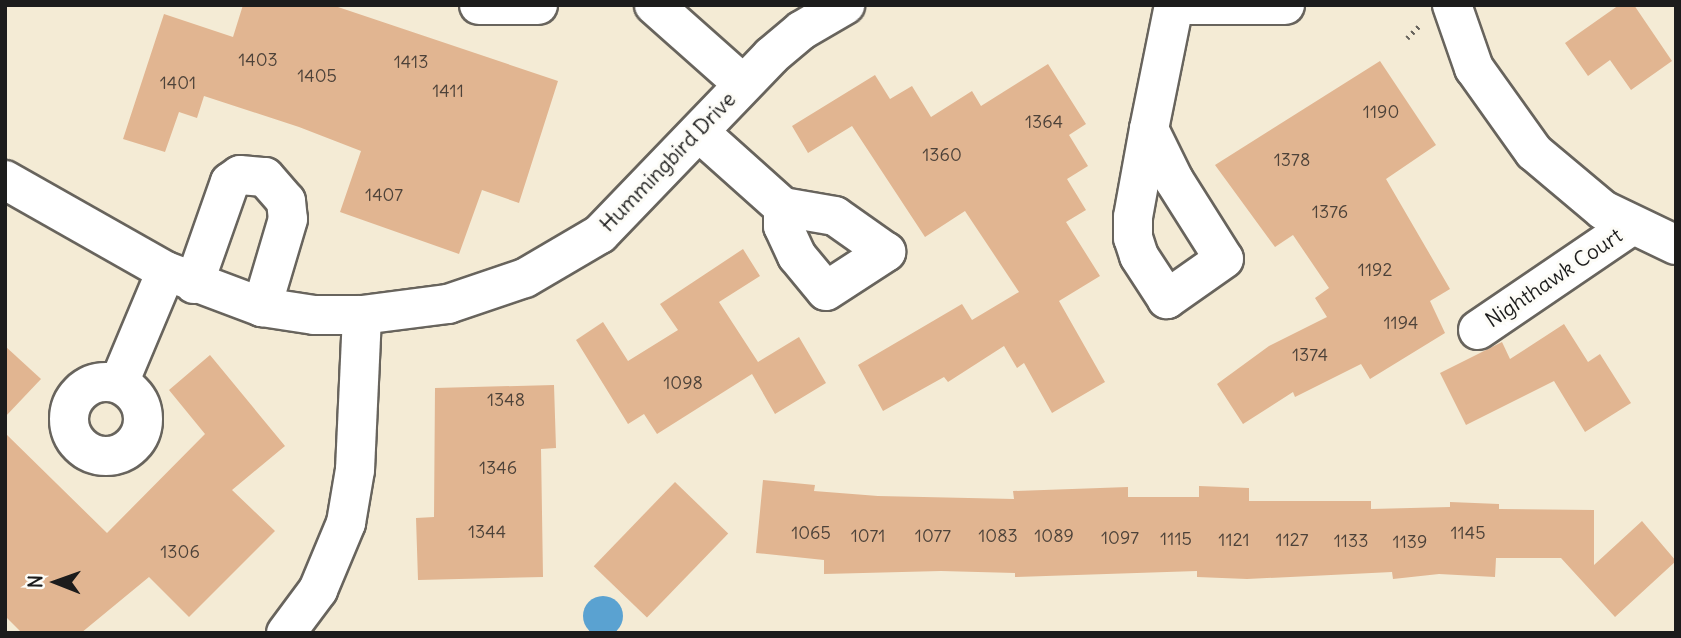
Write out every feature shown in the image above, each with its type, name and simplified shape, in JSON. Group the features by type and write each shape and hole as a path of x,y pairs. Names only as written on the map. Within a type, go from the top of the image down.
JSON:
{"street":[{"path":"479,5 538,5"},
{"path":"654,5 743,84"},
{"name":"Hummingbird Drive","path":"5,180 180,278 262,307 314,315 405,312 487,293 562,258 625,210 743,84 802,30 845,5"},
{"path":"1149,130 1174,5"},
{"path":"1180,5 1286,5"},
{"path":"1438,12 1518,132 1576,190 1631,226 1676,245"},
{"path":"699,132 783,207"},
{"path":"119,383 180,278 230,182 240,175 265,177 286,201 288,219 262,307"},
{"name":"Nighthawk Court","path":"1478,330 1631,226"},
{"path":"286,633 318,590 346,523 355,470 362,315"}],"path":[{"path":"1407,38 1438,12"}],"water":[{"path":"603,596 611,597 617,602 622,608 622,624 617,630 611,635 603,636 595,635 589,630 584,624 583,616 584,608 589,602 595,597"}],"building":[{"path":"243,5 332,5 558,81 519,203 482,190 459,254 340,212 361,151 299,127 204,96 197,118 179,112 165,152 123,139 164,14 233,37"},
{"path":"1619,5 1634,5 1672,61 1631,90 1610,60 1588,76 1565,43"},
{"path":"1380,61 1436,145 1386,179 1450,289 1430,301 1445,333 1370,379 1361,364 1295,397 1293,392 1243,424 1217,384 1269,346 1327,317 1315,298 1329,288 1293,235 1275,247 1215,165"},
{"path":"1048,64 1086,124 1069,135 1088,166 1067,179 1086,210 1066,222 1100,276 1059,301 1105,382 1052,413 1024,363 1017,368 1004,346 948,382 944,377 883,411 858,365 962,304 972,320 1019,292 965,211 925,237 852,126 808,153 792,126 875,75 890,99 912,86 931,117 972,91 981,106"},
{"path":"743,249 760,276 719,302 758,362 799,337 826,383 775,414 752,374 657,434 644,414 628,424 576,340 603,322 628,361 678,330 660,304"},
{"path":"1564,324 1588,362 1600,354 1631,403 1585,432 1554,381 1466,425 1440,373 1502,342 1510,359"},
{"path":"5,346 41,379 5,417"},
{"path":"210,355 285,446 232,490 275,531 189,617 149,577 81,633 22,633 5,616 5,433 107,533 205,434 169,390"},
{"path":"554,385 556,448 541,449 543,577 418,580 416,518 434,517 435,388"},
{"path":"763,480 815,485 814,491 878,496 1014,499 1013,491 1128,487 1128,497 1199,497 1199,486 1249,488 1249,501 1371,501 1371,509 1450,507 1450,502 1499,504 1499,509 1594,510 1594,565 1642,521 1676,561 1615,617 1561,558 1496,558 1495,577 1439,574 1393,579 1392,572 1247,579 1197,577 1197,571 1015,577 1015,573 941,571 824,574 824,560 756,553"},
{"path":"675,482 728,533 647,618 594,566"}]}
